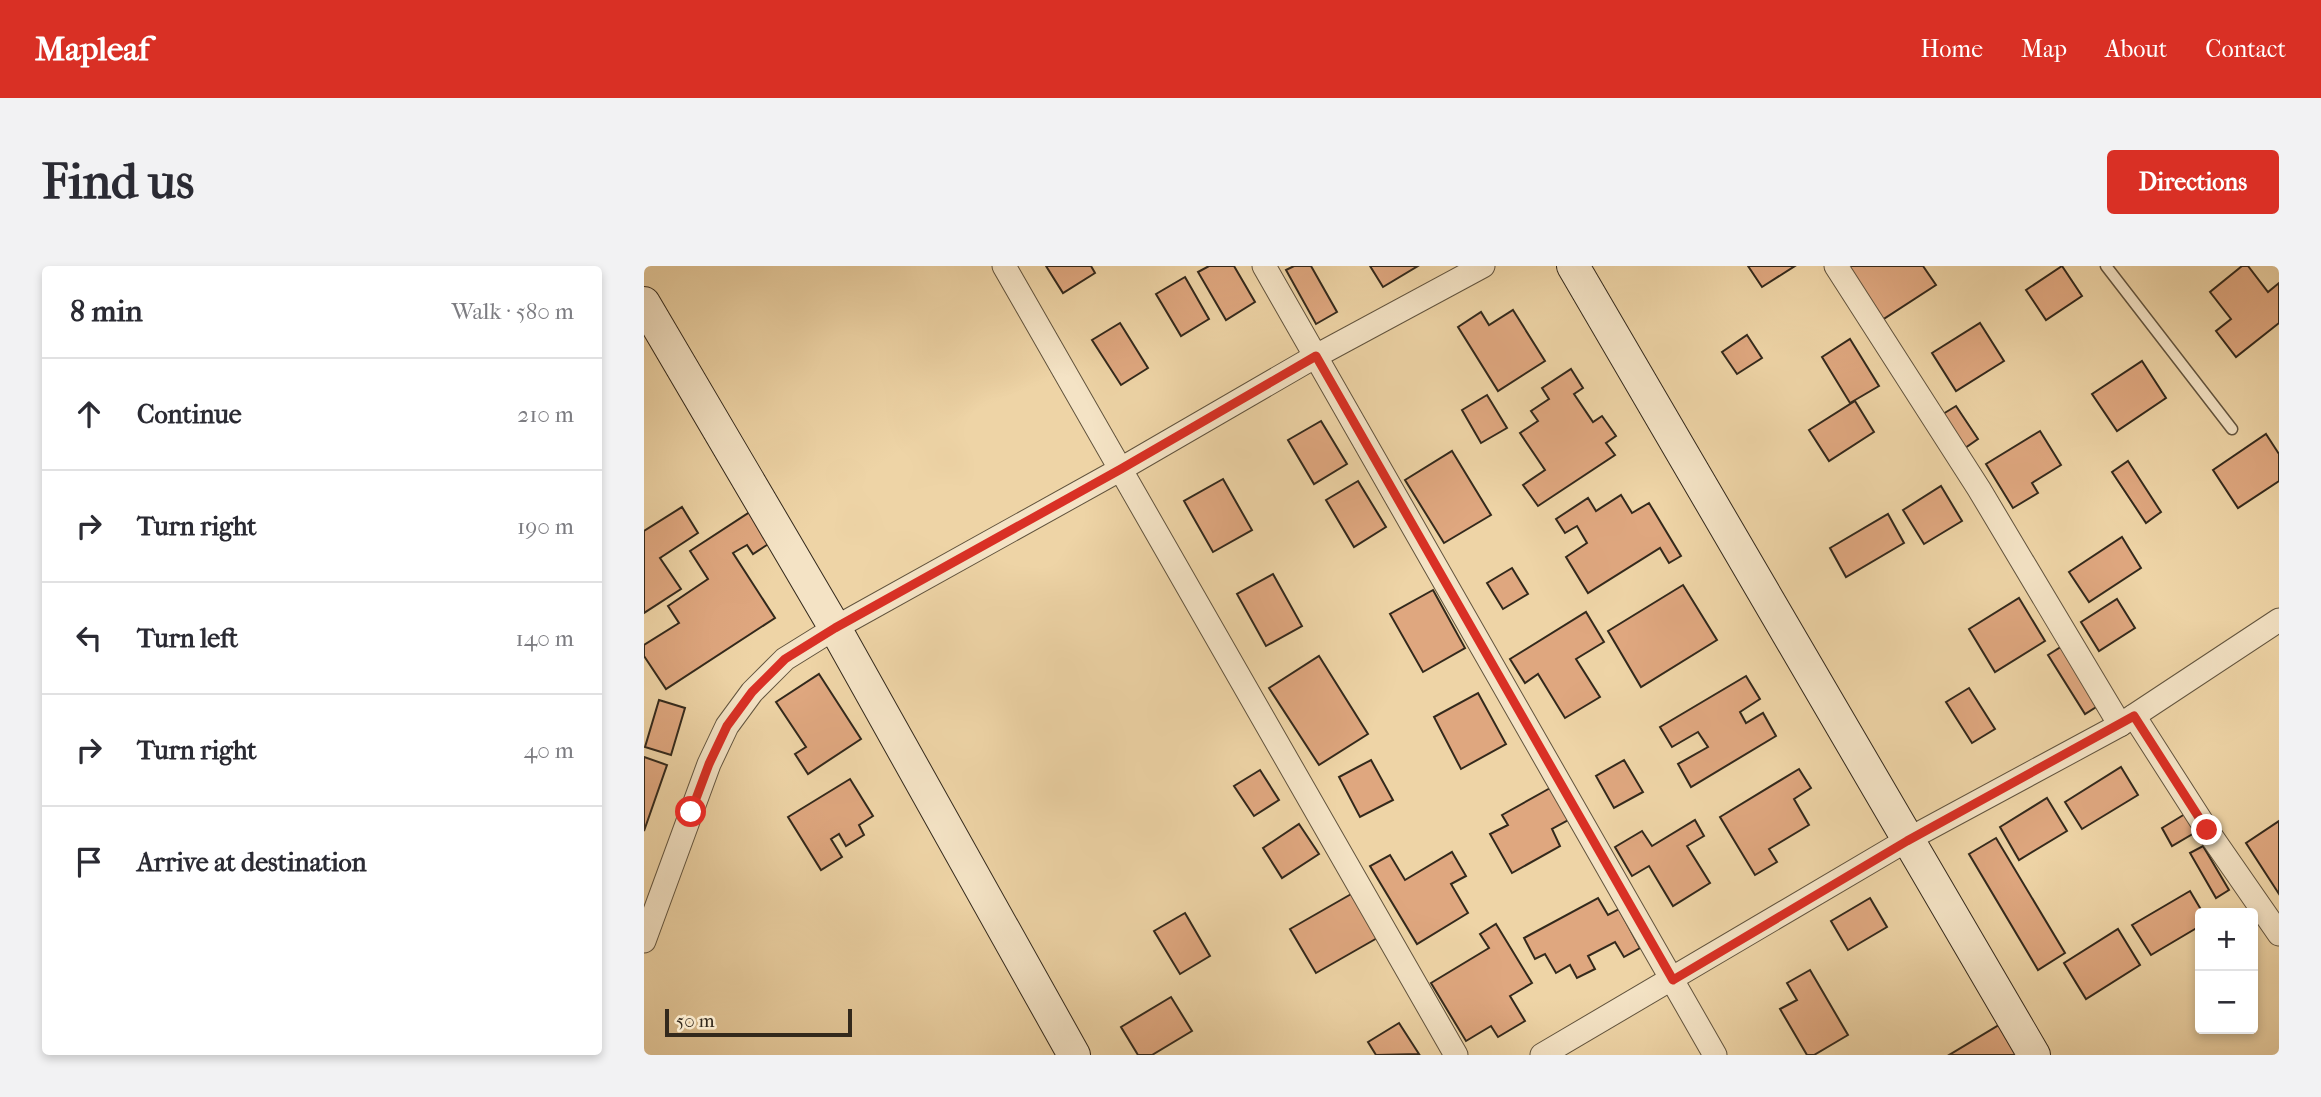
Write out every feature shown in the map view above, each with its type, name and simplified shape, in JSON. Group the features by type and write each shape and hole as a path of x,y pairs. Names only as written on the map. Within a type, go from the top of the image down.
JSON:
{"street":[{"path":"1004,266 1456,1055"},
{"path":"1264,266 1715,1055"},
{"path":"644,941 709,764 727,726 752,692 785,659 835,628 1121,469 1316,356 1483,266"},
{"path":"1573,266 2034,1055"},
{"path":"1836,266 2127,720 2279,934"},
{"path":"644,303 835,628 1074,1055"},
{"path":"1542,1055 1907,841 2127,720 2279,620"}],"lane":[{"path":"2106,266 2232,429"}],"building":[{"path":"1046,266 1091,266 1095,273 1063,293"},
{"path":"1209,266 1234,266 1255,302 1226,320 1198,272"},
{"path":"1294,266 1311,266 1337,312 1316,324 1286,270"},
{"path":"1370,266 1418,266 1383,287"},
{"path":"1748,266 1795,266 1762,287"},
{"path":"1923,266 1936,285 1882,320 1848,268"},
{"path":"2062,266 2082,296 2046,320 2026,290"},
{"path":"2242,266 2248,266 2268,292 2279,283 2279,323 2236,357 2216,331 2231,319 2210,292"},
{"path":"1185,277 1209,319 1181,336 1156,294"},
{"path":"1513,310 1545,361 1498,391 1458,327 1481,312 1489,325"},
{"path":"1120,323 1148,368 1121,385 1092,340"},
{"path":"1980,323 2004,361 1956,391 1932,353"},
{"path":"1747,335 1762,358 1737,374 1722,352"},
{"path":"1850,339 1879,386 1850,403 1822,357"},
{"path":"2142,361 2166,398 2117,431 2092,394"},
{"path":"1571,369 1583,388 1574,394 1593,422 1602,416 1616,436 1606,443 1615,455 1538,506 1523,485 1545,470 1520,433 1538,421 1531,411 1549,399 1542,388"},
{"path":"1487,395 1507,428 1481,443 1462,410"},
{"path":"1855,401 1874,432 1829,461 1809,430"},
{"path":"1956,406 1978,439 1965,448 1943,414"},
{"path":"1321,421 1347,464 1314,484 1288,440"},
{"path":"2040,431 2061,465 2032,483 2038,493 2013,508 1986,464"},
{"path":"2266,434 2279,454 2279,481 2238,508 2213,470"},
{"path":"1452,451 1491,515 1444,543 1405,480"},
{"path":"2128,461 2161,512 2146,523 2112,472"},
{"path":"1223,479 1252,530 1213,552 1184,501"},
{"path":"1358,481 1386,527 1354,547 1326,500"},
{"path":"1941,486 1962,521 1924,544 1903,510"},
{"path":"1621,495 1632,513 1649,503 1681,556 1669,563 1660,548 1588,593 1566,557 1587,543 1577,526 1565,533 1556,519 1588,498 1596,511"},
{"path":"682,507 698,533 660,558 681,589 644,613 644,531"},
{"path":"753,510 773,541 753,554 747,545 733,553 775,618 666,689 644,656 644,645 679,623 668,606 708,579 690,551"},
{"path":"1888,514 1904,543 1846,577 1830,548"},
{"path":"2122,537 2141,568 2089,602 2069,572"},
{"path":"1512,568 1528,594 1503,609 1487,583"},
{"path":"1273,574 1302,626 1266,646 1237,594"},
{"path":"1683,585 1717,640 1641,687 1608,631"},
{"path":"1433,590 1465,648 1423,672 1390,614"},
{"path":"2019,598 2045,641 1995,672 1969,629"},
{"path":"2117,599 2135,628 2099,651 2081,622"},
{"path":"1586,612 1604,642 1576,659 1600,697 1565,718 1538,674 1525,683 1510,659"},
{"path":"2064,645 2101,704 2085,714 2048,655"},
{"path":"1319,656 1368,734 1319,765 1269,688"},
{"path":"819,674 861,739 808,774 795,754 806,747 776,702"},
{"path":"1746,676 1760,699 1740,712 1746,723 1763,713 1776,736 1691,787 1678,764 1708,747 1698,732 1672,747 1660,727"},
{"path":"1969,688 1995,729 1972,743 1946,702"},
{"path":"1478,693 1506,744 1461,769 1434,717"},
{"path":"659,700 685,708 671,755 645,747"},
{"path":"644,757 667,765 644,831"},
{"path":"1371,760 1393,800 1360,817 1339,777"},
{"path":"1624,760 1643,792 1614,808 1596,776"},
{"path":"2121,767 2138,795 2082,829 2065,802"},
{"path":"1799,769 1811,788 1794,799 1809,825 1769,849 1777,862 1755,875 1720,817"},
{"path":"1260,770 1279,800 1254,816 1234,786"},
{"path":"850,779 873,816 859,825 864,835 846,846 839,834 831,839 842,857 821,870 788,817"},
{"path":"1552,787 1570,819 1552,829 1560,846 1512,873 1490,834 1508,825 1502,815"},
{"path":"2047,798 2067,831 2019,860 2000,827"},
{"path":"2185,814 2196,832 2172,846 2162,828"},
{"path":"1695,820 1704,836 1687,846 1710,883 1673,906 1649,866 1632,876 1615,847 1642,831 1652,846"},
{"path":"2279,821 2279,894 2246,843"},
{"path":"1299,824 1319,854 1282,878 1263,848"},
{"path":"1996,838 2065,953 2038,970 1969,854"},
{"path":"2203,846 2229,890 2216,898 2190,853"},
{"path":"1452,852 1466,876 1451,884 1468,913 1417,944 1370,866 1390,855 1405,880"},
{"path":"2190,891 2200,908 2195,908 2195,929 2151,955 2132,925"},
{"path":"1353,893 1379,937 1316,973 1290,929"},
{"path":"1598,898 1608,915 1619,909 1640,948 1624,957 1615,942 1588,956 1595,969 1577,978 1570,965 1556,973 1545,954 1535,959 1524,938"},
{"path":"1870,898 1887,927 1848,950 1831,921"},
{"path":"1185,913 1210,956 1180,974 1154,931"},
{"path":"1496,924 1532,983 1510,996 1525,1021 1498,1037 1491,1026 1466,1041 1431,983 1489,948 1480,934"},
{"path":"2118,929 2140,965 2086,999 2064,963"},
{"path":"1810,970 1848,1035 1814,1055 1807,1055 1780,1009 1797,1000 1787,983"},
{"path":"1171,997 1192,1031 1152,1055 1138,1055 1121,1027"},
{"path":"1399,1023 1419,1054 1376,1055 1368,1042"},
{"path":"1999,1025 2016,1055 1949,1055"}],"route":[{"path":"691,812 727,726 752,692 785,659 835,628 1121,469 1316,356 1673,980 1907,841 2134,716 2207,830"}]}
